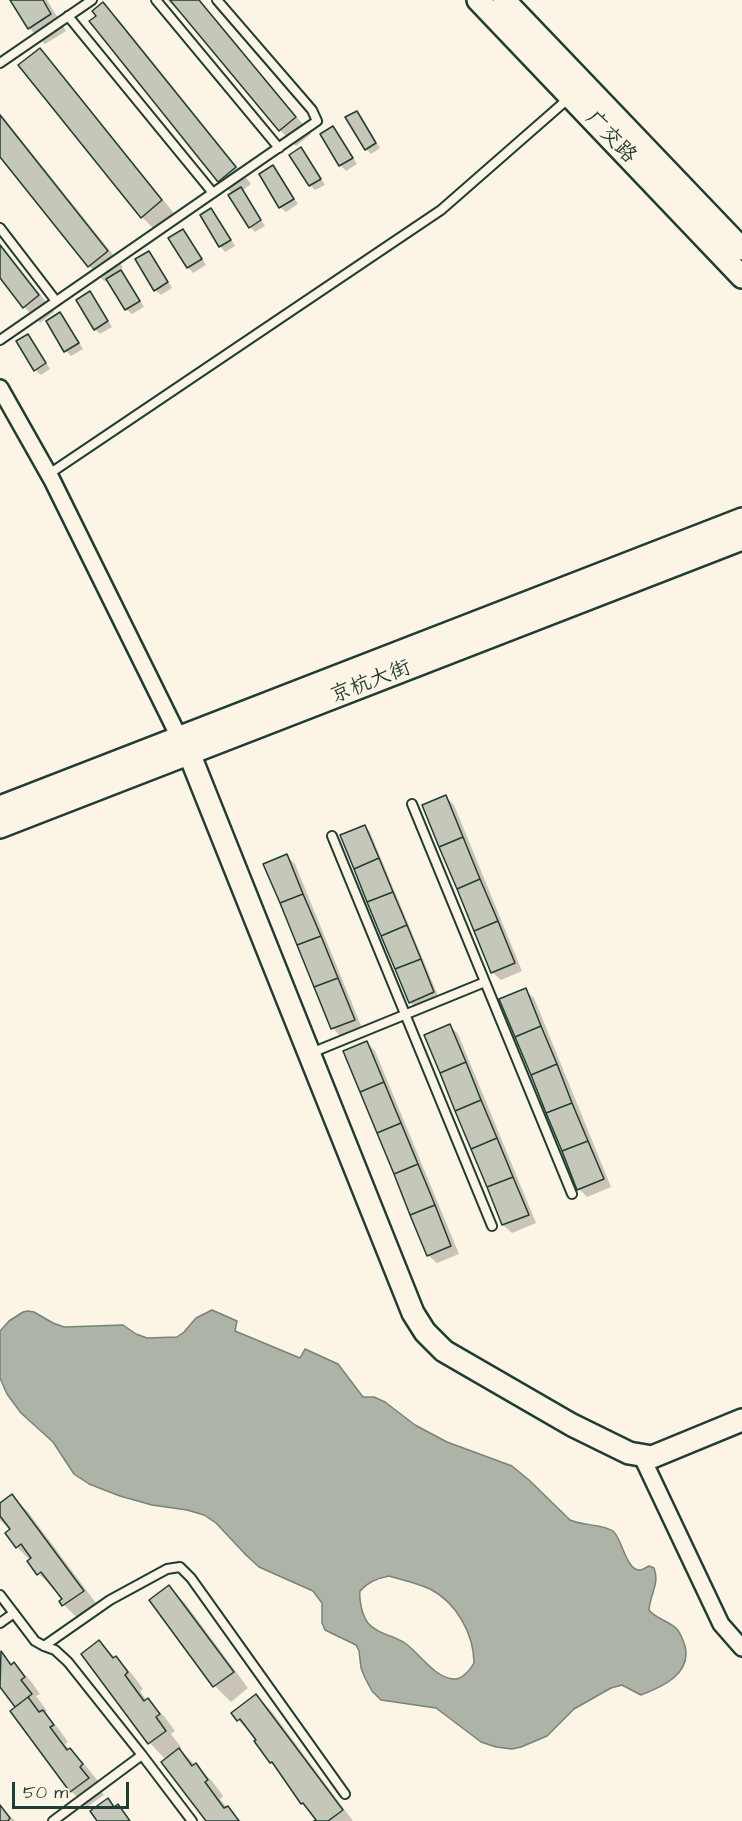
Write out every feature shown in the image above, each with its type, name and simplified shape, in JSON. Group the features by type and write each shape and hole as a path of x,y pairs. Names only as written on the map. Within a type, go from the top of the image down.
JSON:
{"main road":[{"name":"广交路","path":"478,0 742,277"},
{"name":"广交路","path":"511,2 742,249"},
{"name":"京杭大街","path":"0,827 184,745 742,519"},
{"name":"京杭大街","path":"0,807 184,745 742,539"},
{"path":"184,745 413,1313 424,1332 444,1351 572,1425 629,1453 652,1457 742,1420"}],"street":[{"path":"0,388 49,474 184,745"},
{"path":"641,1455 721,1624 742,1648"}],"lane":[{"path":"0,63 92,0"},
{"path":"156,0 279,148"},
{"path":"0,340 317,121 312,110 217,0"},
{"path":"68,16 213,193"},
{"path":"49,474 441,210 570,97"},
{"path":"0,228 56,301"},
{"path":"412,804 572,1194"},
{"path":"332,836 492,1226"},
{"path":"309,1053 484,981"},
{"path":"44,1646 110,1600 167,1569 180,1567 345,1794"},
{"path":"0,1595 28,1634 44,1646 55,1650 68,1662 192,1821"},
{"path":"0,1623 14,1613"},
{"path":"53,1821 142,1755"}],"shaded area":[{"path":"212,1310 237,1321 235,1331 300,1358 305,1349 338,1364 363,1397 374,1397 385,1402 415,1425 447,1442 512,1466 570,1520 613,1531 635,1569 642,1570 649,1566 654,1568 656,1579 649,1610 655,1616 674,1626 681,1635 686,1656 680,1672 658,1688 641,1695 622,1685 611,1688 574,1709 547,1736 512,1749 481,1742 436,1708 381,1700 372,1691 365,1678 356,1645 325,1630 322,1623 322,1603 313,1591 259,1567 216,1523 204,1515 120,1496 89,1484 74,1474 53,1442 21,1413 7,1394 0,1378 0,1331 9,1321 23,1312 34,1312 64,1327 123,1325 147,1338 177,1337 196,1318","holes":["389,1576 430,1589 455,1610 467,1630 473,1652 474,1663 463,1676 453,1679 439,1674 405,1643 376,1630 368,1623 361,1608 360,1591 377,1579"]}],"building":[{"path":"10,0 43,0 51,14 28,29"},
{"path":"170,0 199,0 296,117 279,131"},
{"path":"103,2 236,167 218,182 89,21 96,16 92,11"},
{"path":"40,48 162,200 141,218 18,65"},
{"path":"357,111 376,143 365,150 345,117"},
{"path":"0,115 108,251 88,267 0,157"},
{"path":"333,126 353,158 339,166 320,134"},
{"path":"301,147 321,179 309,186 289,155"},
{"path":"273,165 294,199 279,208 259,174"},
{"path":"241,187 261,220 249,228 228,195"},
{"path":"211,208 231,240 219,247 200,215"},
{"path":"183,229 202,259 187,268 168,238"},
{"path":"0,245 39,295 23,308 0,278"},
{"path":"149,251 168,282 154,291 135,259"},
{"path":"121,270 140,301 125,310 106,279"},
{"path":"90,291 108,321 94,330 76,300"},
{"path":"60,312 79,343 64,352 46,321"},
{"path":"28,334 46,363 34,371 16,341"},
{"path":"446,795 463,837 439,847 422,805"},
{"path":"365,825 379,858 354,869 340,835"},
{"path":"463,837 480,879 457,889 439,847"},
{"path":"287,854 303,894 280,903 263,864"},
{"path":"379,858 393,892 367,902 354,869"},
{"path":"480,879 498,921 474,931 457,889"},
{"path":"393,892 407,925 381,936 367,902"},
{"path":"303,894 321,936 297,945 280,903"},
{"path":"498,921 515,963 491,973 474,931"},
{"path":"407,925 421,959 395,969 381,936"},
{"path":"321,936 338,978 314,987 297,945"},
{"path":"421,959 434,992 409,1003 395,969"},
{"path":"338,978 355,1020 331,1029 314,987"},
{"path":"526,988 541,1026 515,1037 499,999"},
{"path":"450,1024 466,1062 440,1073 424,1035"},
{"path":"541,1026 557,1064 531,1075 515,1037"},
{"path":"367,1041 384,1082 360,1092 343,1051"},
{"path":"466,1062 481,1100 455,1111 440,1073"},
{"path":"557,1064 572,1103 546,1113 531,1075"},
{"path":"384,1082 401,1123 377,1133 360,1092"},
{"path":"481,1100 497,1138 471,1149 455,1111"},
{"path":"572,1103 588,1141 562,1151 546,1113"},
{"path":"401,1123 418,1164 394,1174 377,1133"},
{"path":"497,1138 513,1177 487,1187 471,1149"},
{"path":"588,1141 604,1179 577,1190 562,1151"},
{"path":"418,1164 435,1205 410,1215 394,1174"},
{"path":"513,1177 529,1215 502,1225 487,1187"},
{"path":"435,1205 451,1246 427,1256 410,1215"},
{"path":"12,1494 84,1591 62,1606 59,1601 62,1599 41,1572 37,1575 27,1561 31,1558 21,1544 16,1548 5,1533 10,1529 0,1516 0,1503"},
{"path":"169,1585 234,1672 213,1687 149,1600"},
{"path":"99,1640 113,1658 116,1656 128,1672 125,1675 144,1701 148,1698 160,1714 156,1717 166,1731 148,1744 81,1654"},
{"path":"1,1651 11,1665 14,1662 25,1677 21,1680 32,1694 15,1707 0,1687"},
{"path":"256,1694 343,1810 328,1821 314,1821 316,1820 303,1803 301,1804 272,1762 270,1763 240,1719 237,1721 231,1713"},
{"path":"28,1697 39,1712 43,1710 54,1725 50,1727 67,1750 70,1748 83,1764 80,1767 89,1778 70,1792 10,1711"},
{"path":"179,1748 192,1766 196,1763 208,1780 205,1782 224,1808 228,1806 239,1821 206,1821 161,1762"},
{"path":"108,1798 114,1807 118,1804 130,1821 97,1821 90,1811"},
{"path":"0,1805 10,1818 8,1821 0,1821"}]}
